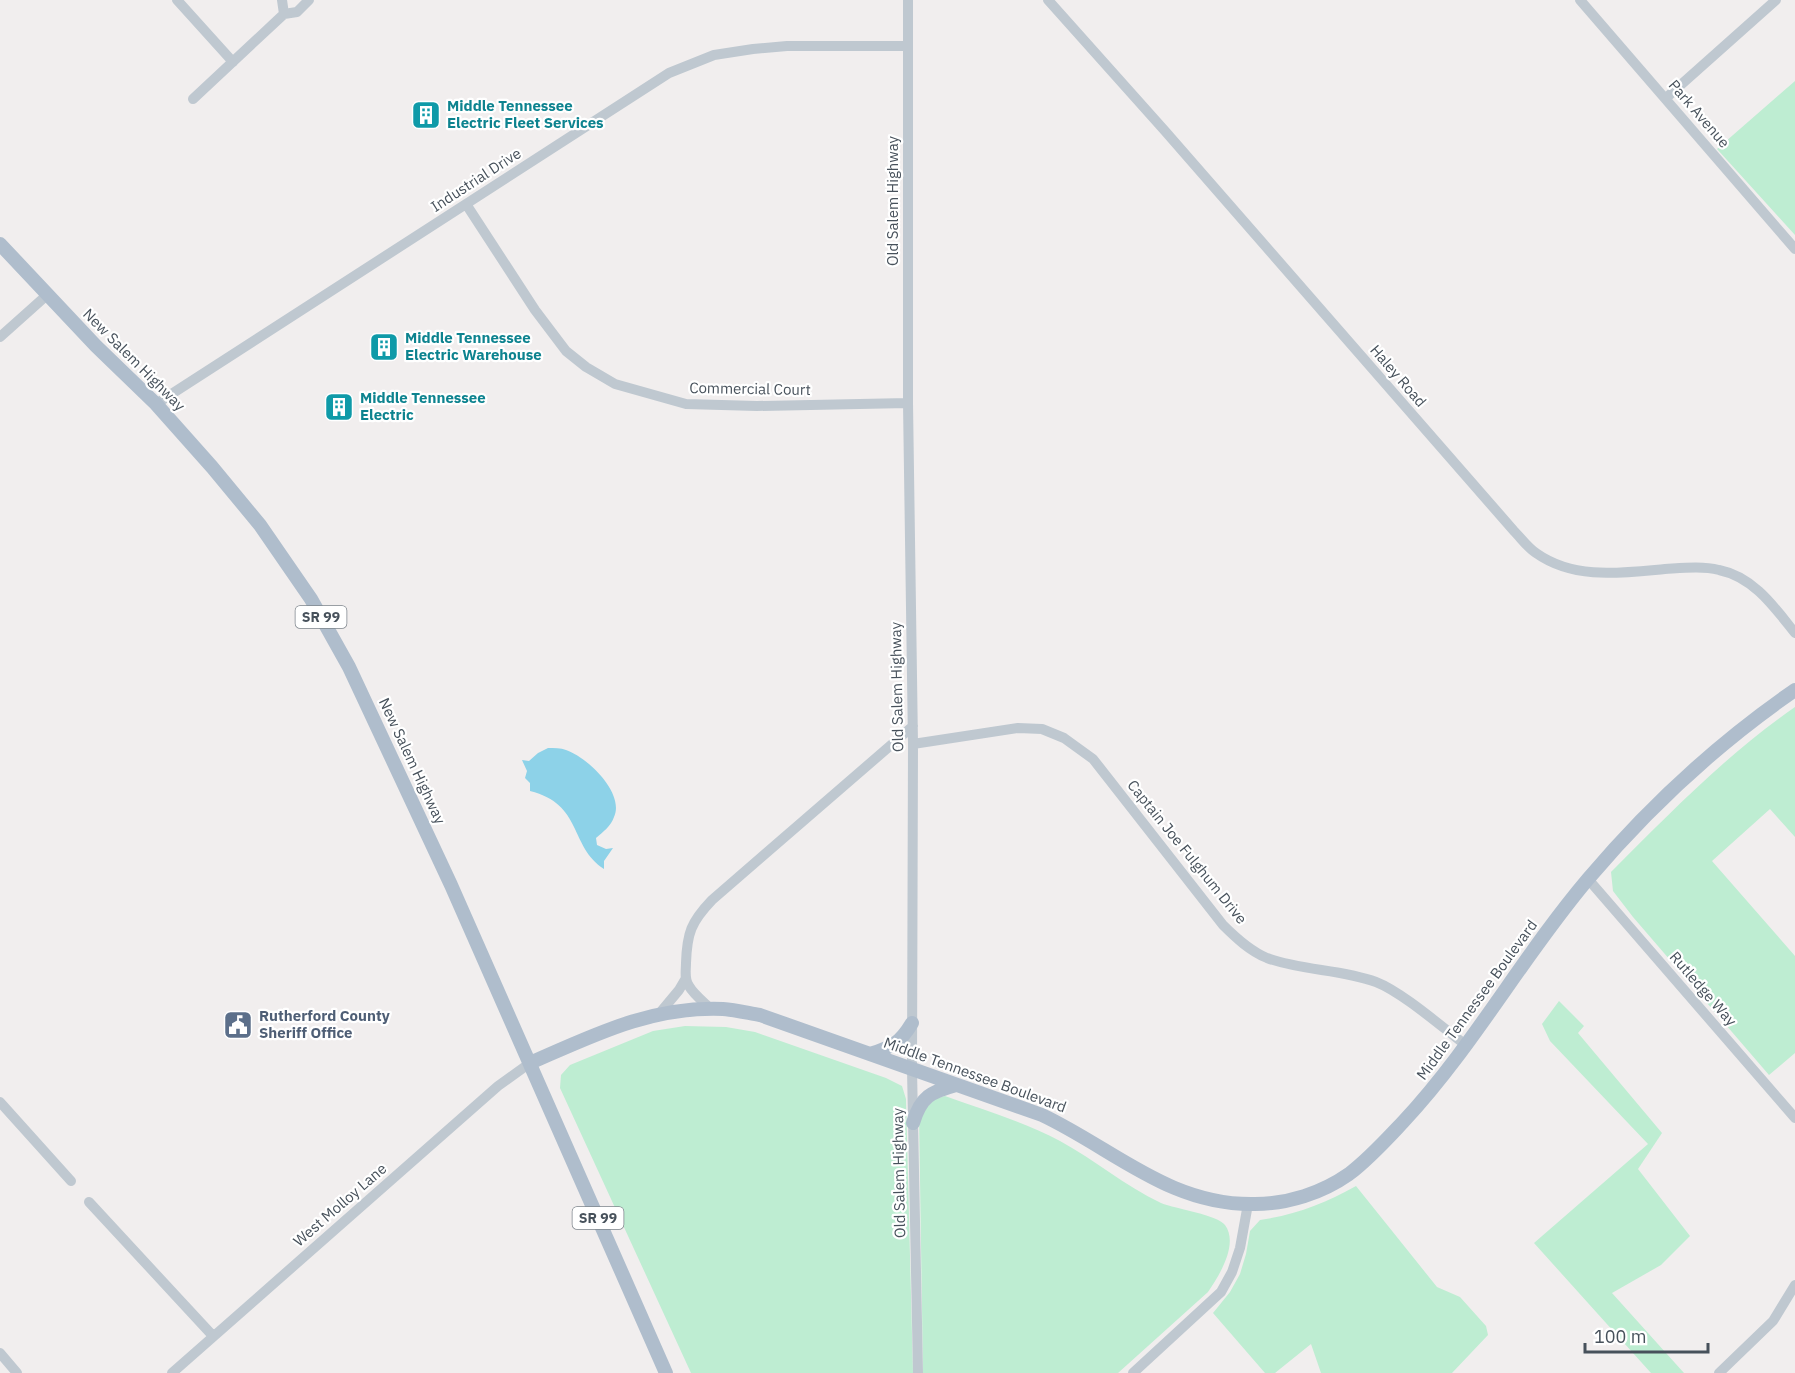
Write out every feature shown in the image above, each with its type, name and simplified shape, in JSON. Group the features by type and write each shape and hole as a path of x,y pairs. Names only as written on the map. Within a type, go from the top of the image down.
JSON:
{"main road":[{"name":"New Salem Highway","path":"0,244 47,295 156,404 260,525 311,599 343,654 451,885 666,1373"},
{"name":"Middle Tennessee Boulevard","path":"530,1063 630,1021 658,1014 724,1009 759,1015 1041,1115 1070,1128 1155,1181 1184,1193 1221,1202 1248,1204 1294,1199 1316,1192 1349,1174 1380,1146 1421,1103 1467,1046 1545,934 1588,879 1633,829 1730,738 1795,690"},
{"path":"870,1054 895,1044 904,1036 912,1023"},
{"path":"913,1123 920,1104 926,1097 935,1091 956,1085"}],"street":[{"path":"177,0 233,62"},
{"path":"282,0 284,14"},
{"path":"193,99 284,14 297,12 309,0"},
{"name":"Old Salem Highway","path":"908,0 908,403 913,726 912,1069 918,1373"},
{"name":"Haley Road","path":"1048,0 1536,554 1571,570 1605,574 1690,567 1721,570 1747,583 1764,595 1795,633"},
{"name":"Park Avenue","path":"1580,0 1795,249"},
{"path":"1666,98 1776,0"},
{"name":"Industrial Drive","path":"156,404 669,74 714,55 753,49 787,46 908,46"},
{"name":"Commercial Court","path":"466,204 566,351 586,367 615,384 686,404 757,406 908,403"},
{"path":"0,338 47,295"},
{"path":"712,1010 689,987 686,978 689,930 698,915 712,900 913,726"},
{"name":"Captain Joe Fulghum Drive","path":"913,744 1018,728 1042,729 1064,738 1094,759 1235,938 1266,957 1357,976 1378,983 1395,992 1467,1046"},
{"name":"Rutledge Way","path":"1588,879 1795,1118"},
{"path":"658,1014 679,990 686,978"},
{"name":"West Molloy Lane","path":"172,1373 498,1086 530,1063"},
{"path":"0,1102 71,1181"},
{"path":"89,1202 213,1336"},
{"path":"1132,1373 1221,1292 1232,1272 1240,1248 1248,1204"},
{"path":"1719,1373 1773,1321 1795,1285"},
{"path":"0,1353 17,1373"}],"green space":[{"path":"1795,81 1795,235 1717,149"},
{"path":"1795,707 1795,837 1770,809 1712,861 1795,956 1795,1053 1769,1075 1633,917 1613,891 1611,872 1722,765"},
{"path":"1559,1001 1584,1026 1578,1033 1662,1133 1638,1169 1690,1236 1661,1265 1612,1293 1684,1373 1651,1373 1534,1243 1648,1144 1550,1041 1542,1024"},
{"path":"685,1026 726,1027 755,1032 886,1078 902,1086 906,1099 913,1373 691,1373 560,1088 561,1075 570,1065 653,1031"},
{"path":"945,1096 1046,1134 1073,1148 1135,1189 1161,1203 1221,1221 1229,1233 1229,1250 1222,1269 1208,1292 1118,1373 923,1373 919,1115 935,1099"},
{"path":"1356,1186 1437,1287 1460,1297 1486,1326 1488,1335 1452,1373 1321,1373 1311,1344 1275,1373 1265,1373 1213,1313 1230,1292 1240,1274 1250,1231 1260,1220 1310,1208"}],"water":[{"path":"548,748 564,749 584,760 602,777 614,797 616,808 613,820 596,838 597,845 606,849 613,848 604,861 604,869 585,849 574,826 559,805 547,797 530,791 530,783 525,778 527,771 522,760 529,761"}],"place":[{"name":"Middle Tennessee Electric Fleet Services","path":"426,115"},
{"name":"Middle Tennessee Electric Warehouse","path":"384,347"},
{"name":"Middle Tennessee Electric","path":"339,407"},
{"name":"Rutherford County Sheriff Office","path":"238,1025"}]}
